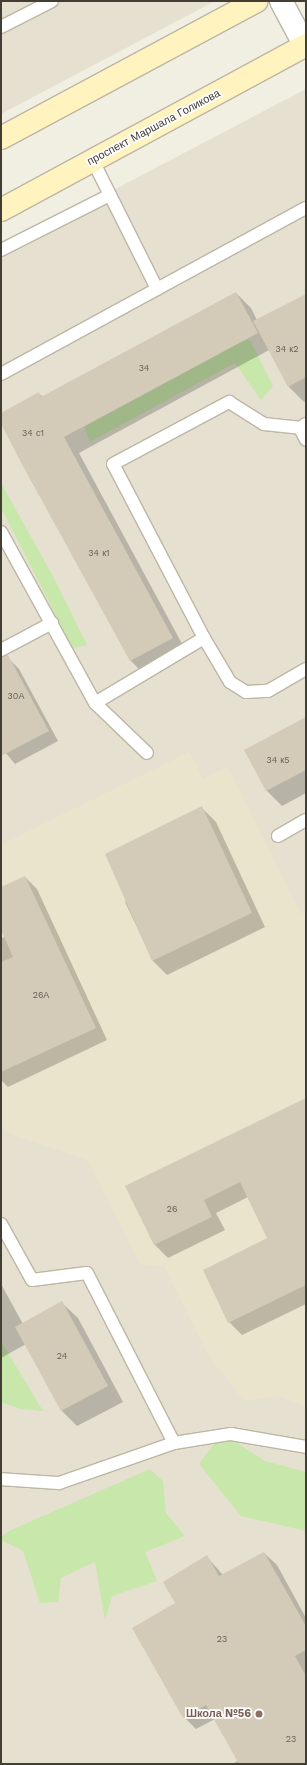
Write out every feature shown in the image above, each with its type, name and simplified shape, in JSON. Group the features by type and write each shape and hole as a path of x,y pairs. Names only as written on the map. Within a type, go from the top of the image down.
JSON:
{"main road":[{"path":"1,138 257,1"},
{"name":"проспект Маршала Голикова","path":"1,210 305,46"}],"street":[{"path":"281,1 305,46"}],"lane":[{"path":"1,27 52,1"},
{"path":"93,161 157,289"},
{"path":"1,250 110,195"},
{"path":"1,374 306,208"},
{"path":"306,440 303,426 264,424 229,402 113,464 204,638 230,682 246,692 268,691 306,669"},
{"path":"1,532 95,703 147,753"},
{"path":"1,650 52,623"},
{"path":"95,703 204,638"},
{"path":"278,836 306,820"},
{"path":"1,1224 32,1280 87,1273 174,1442"},
{"path":"1,1479 59,1483 174,1442 231,1434 306,1447"}],"shaded area":[{"path":"1,1 215,1 1,114"},
{"path":"306,89 306,1764 1,1764 1,249"},
{"path":"189,752 203,779 228,766 301,914 306,912 306,1407 279,1396 244,1401 209,1356 164,1266 140,1264 87,1160 5,1132 1,1124 1,845"}],"green space":[{"path":"245,340 250,340 273,386 261,400 235,363 90,442 84,427"},
{"path":"1,483 54,578 87,645 69,649 60,623 1,508"},
{"path":"1,1341 43,1411 21,1409 1,1402"},
{"path":"222,1433 265,1461 306,1472 306,1531 241,1516 199,1464"},
{"path":"150,1469 163,1481 166,1513 185,1536 145,1552 157,1581 112,1596 105,1620 95,1562 61,1578 58,1602 40,1603 23,1551 1,1540 1,1537 9,1531"}],"building":[{"path":"236,292 258,333 64,437 173,638 130,661 1,424 1,413 39,392 41,397"},
{"path":"306,294 306,377 288,387 253,321"},
{"path":"8,655 49,731 1,756 1,657"},
{"path":"306,717 306,770 266,791 244,750"},
{"path":"202,806 252,913 152,961 105,854"},
{"path":"25,876 96,1028 1,1072 1,962 13,957 1,930 1,887"},
{"path":"306,1098 306,1285 228,1323 203,1270 267,1238 240,1182 204,1200 212,1217 154,1245 125,1186"},
{"path":"62,1301 108,1386 61,1411 15,1327"},
{"path":"264,1552 306,1626 306,1650 295,1656 306,1676 306,1764 239,1764 206,1705 183,1718 132,1628 175,1603 163,1582 207,1555 219,1576"}],"place":[{"name":"Школа №56","path":"259,1714"}]}
